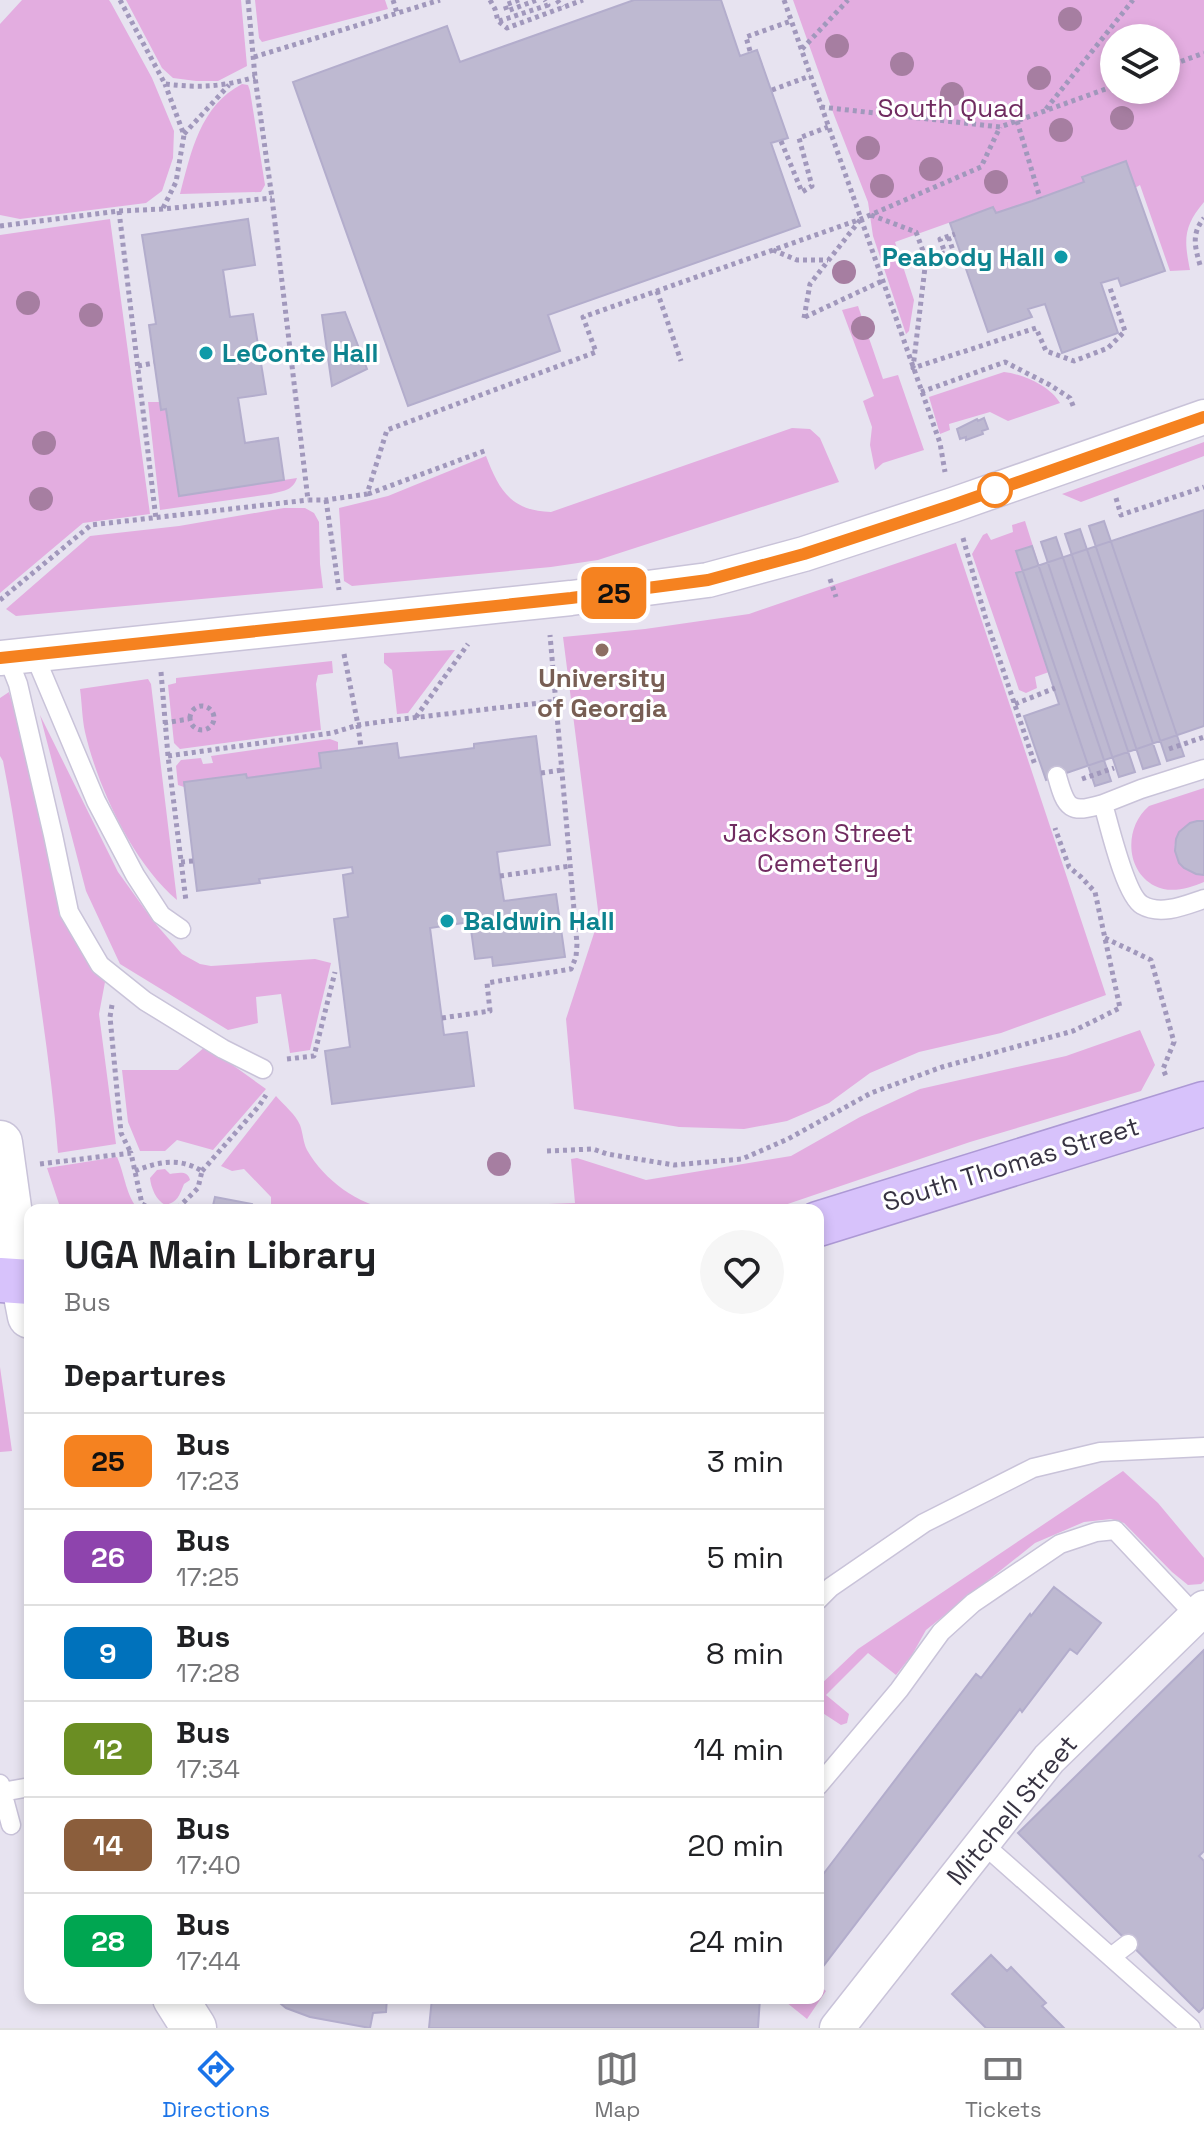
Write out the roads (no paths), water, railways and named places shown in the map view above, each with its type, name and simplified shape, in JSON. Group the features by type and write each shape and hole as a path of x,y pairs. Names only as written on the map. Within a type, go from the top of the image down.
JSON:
{"main road":[{"name":"South Thomas Street","path":"824,1222 1204,1104"}],"street":[{"path":"14,656 571,598 708,580 804,554 1204,417"},
{"path":"17,1154 9,1208 21,1290"},
{"name":"Mitchell Street","path":"837,2028 1049,1759 1200,1612"},
{"path":"179,2004 194,2028"}],"lane":[{"path":"14,656 135,875 161,915 181,929"},
{"path":"14,656 69,912 100,965 145,1001 223,1049 261,1068"},
{"path":"1057,776 1064,799 1071,807 1083,810 1204,769"},
{"path":"1103,804 1132,894 1141,904 1167,909 1204,899"},
{"path":"824,1594 924,1523 1033,1468 1100,1452 1204,1447"},
{"path":"824,1779 899,1690 941,1632 973,1603 1060,1544 1096,1532 1115,1530 1200,1612"},
{"path":"11,1825 1,1788 24,1787"},
{"path":"982,1843 1191,2028"},
{"path":"1111,1957 1128,1944"}],"place":[{"name":"Peabody Hall","path":"1061,257"},
{"name":"LeConte Hall","path":"206,353"},
{"name":"University of Georgia","path":"602,650"},
{"name":"Baldwin Hall","path":"447,921"}],"park label":[{"name":"South Quad","path":"951,108"},
{"name":"Jackson Street Cemetery","path":"818,848"}]}
